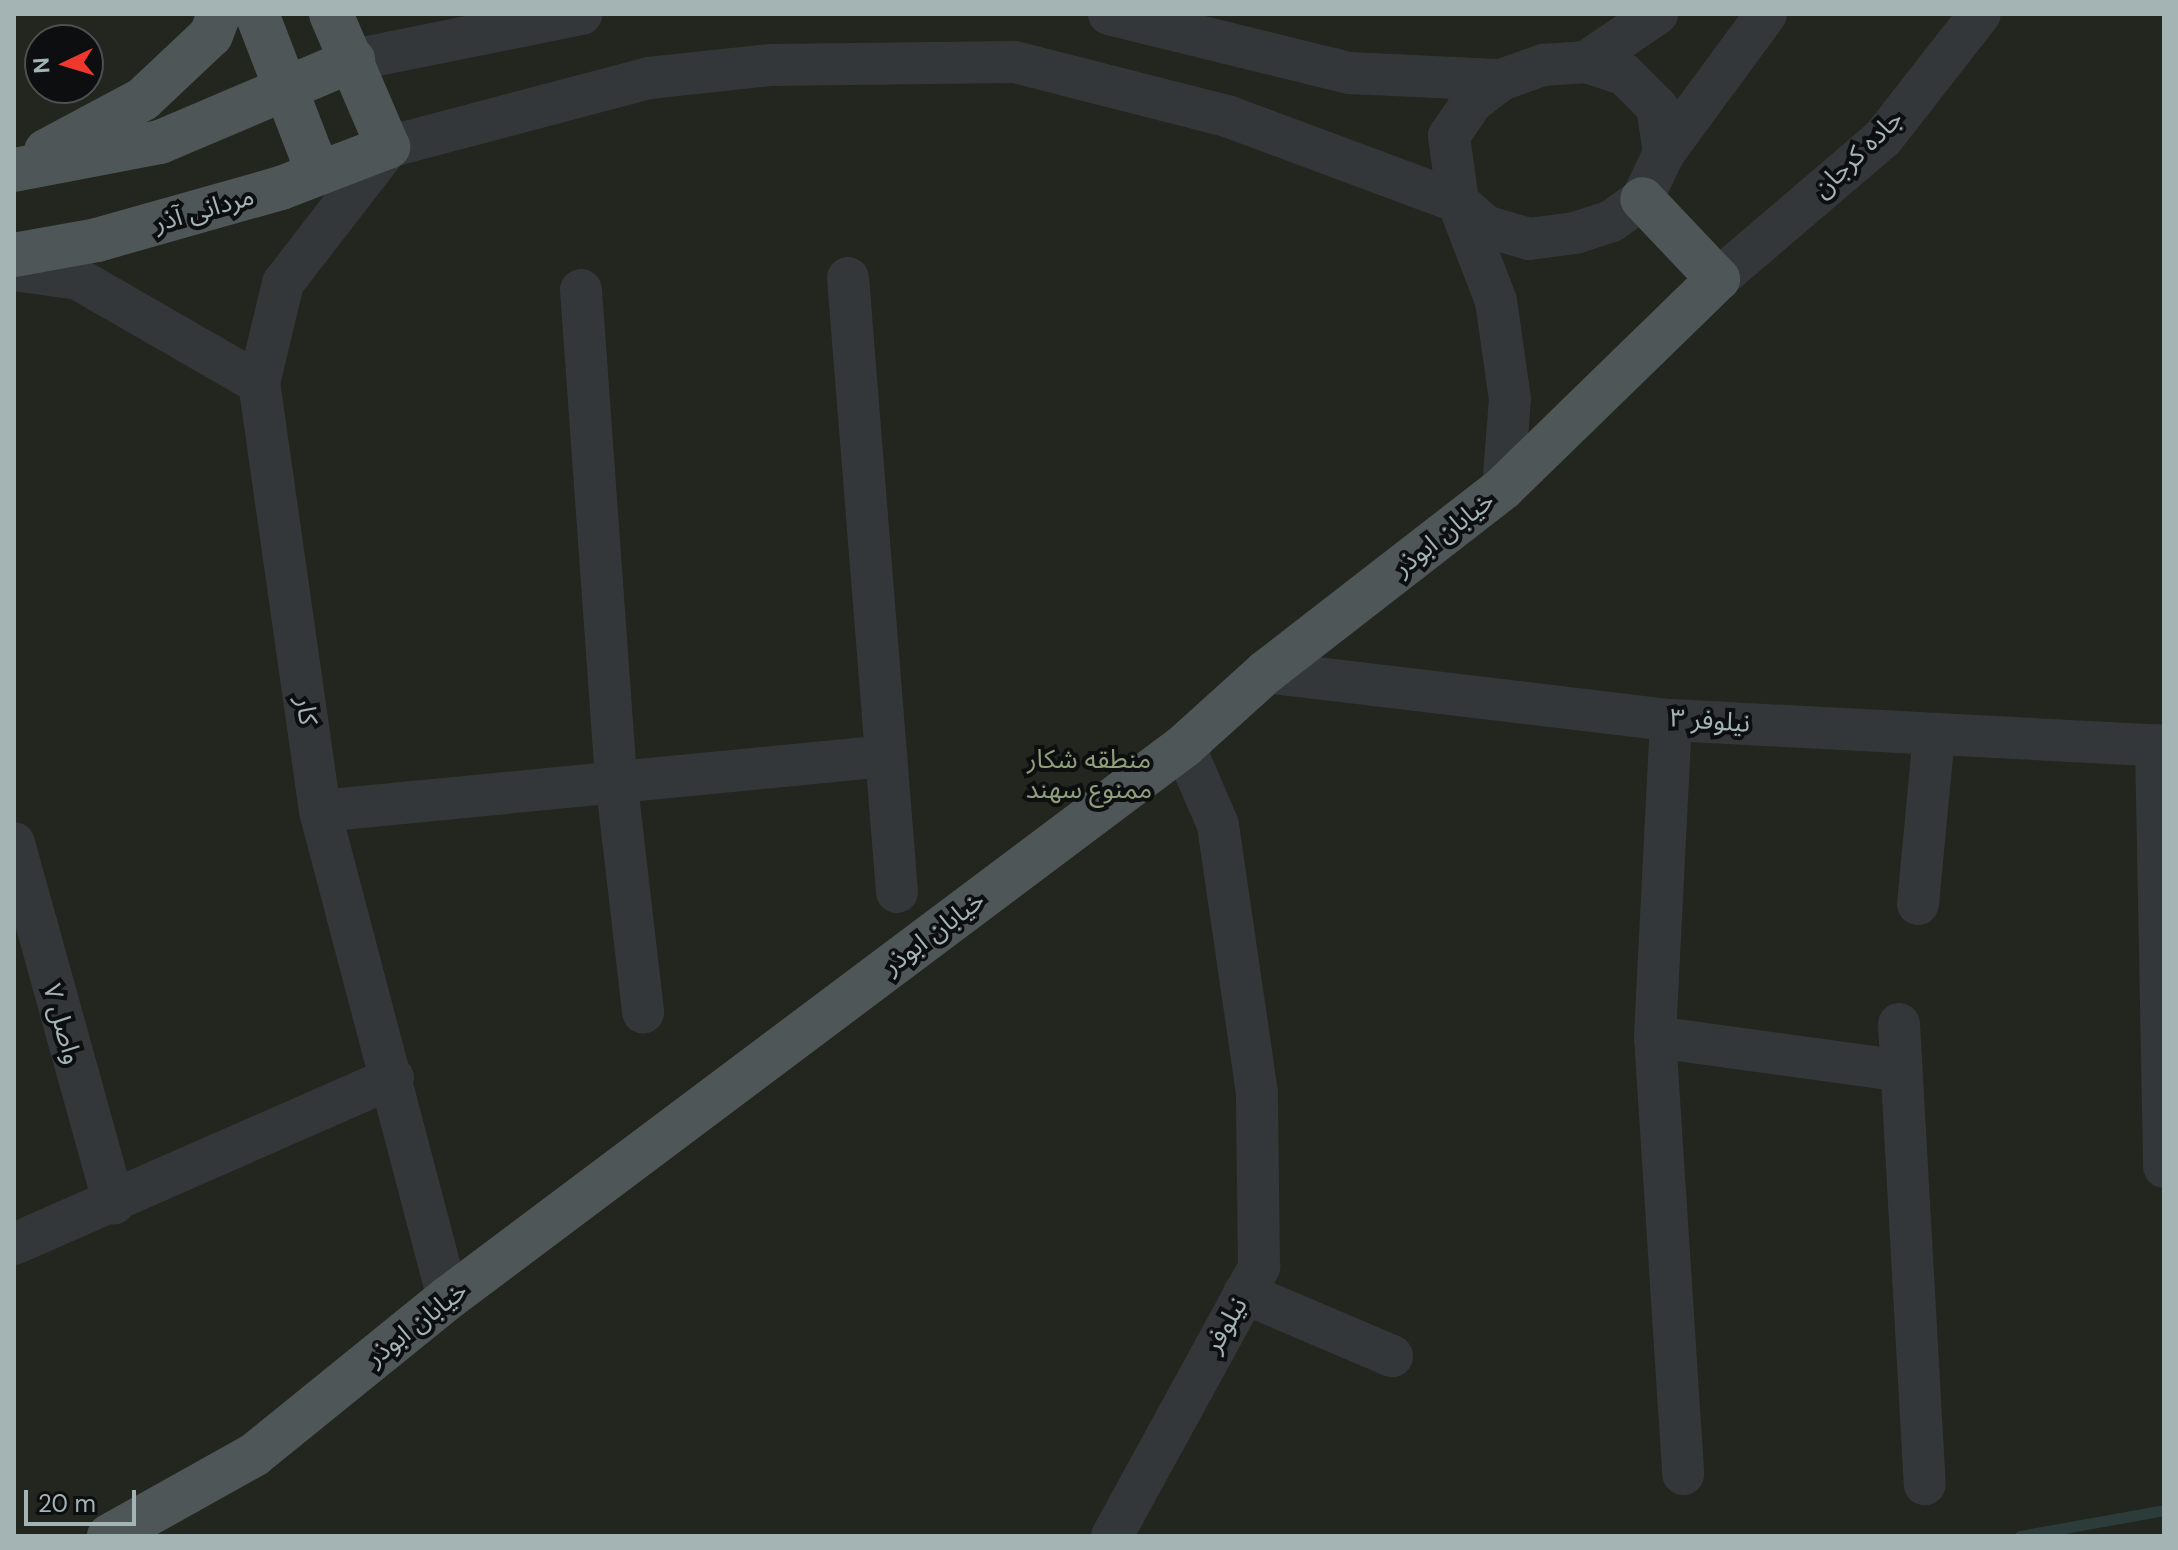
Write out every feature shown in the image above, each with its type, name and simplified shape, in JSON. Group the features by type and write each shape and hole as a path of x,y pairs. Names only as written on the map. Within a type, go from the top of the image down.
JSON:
{"main road":[{"path":"14,170 143,99 211,35 219,14"},
{"path":"257,14 318,173"},
{"path":"331,14 388,147"},
{"path":"14,170 160,142 353,60"},
{"name":"مردانی آذر","path":"14,255 97,240 318,173 388,147"},
{"path":"1642,199 1718,279"},
{"name":"خیابان ابوذر","path":"109,1536 254,1455 448,1298 1184,746 1266,672 1503,488 1718,279"}],"street":[{"path":"353,60 581,14"},
{"path":"1109,14 1350,73 1501,80"},
{"path":"1586,62 1657,14"},
{"path":"14,270 78,279 259,383 283,283 388,147 649,78 770,65 1015,62 1227,116 1458,202 1485,226 1529,239 1612,221 1642,199 1664,153 1766,14"},
{"name":"جاده کرجان","path":"1718,279 1883,138 1980,14"},
{"path":"1503,488 1510,399 1496,301 1458,202 1449,136 1472,102 1501,80 1543,65 1586,62 1624,74 1657,107 1664,153"},
{"path":"848,278 897,892"},
{"path":"581,290 616,778 643,1012"},
{"name":"کار","path":"259,383 320,811 393,1078 448,1298"},
{"name":"نیلوفر ۳","path":"1266,672 1671,720 2156,745 2164,1167"},
{"path":"1671,720 1655,1037 1683,1474"},
{"path":"1918,904 1934,734"},
{"name":"نیلوفر","path":"1112,1536 1259,1267 1257,1093 1218,825 1184,746"},
{"path":"320,811 616,778 886,756"},
{"name":"واصل ۷","path":"14,843 114,1203"},
{"path":"1899,1024 1896,1070 1925,1484"},
{"path":"1655,1037 1896,1070"},
{"path":"14,1244 114,1203 393,1078"},
{"path":"1244,1293 1392,1356"}],"green space":[{"name":"منطقه شکار ممنوع سهند","path":"14,14 2164,14 2164,1536 14,1536"}],"waterway":[{"path":"2020,1536 2164,1510"}]}
